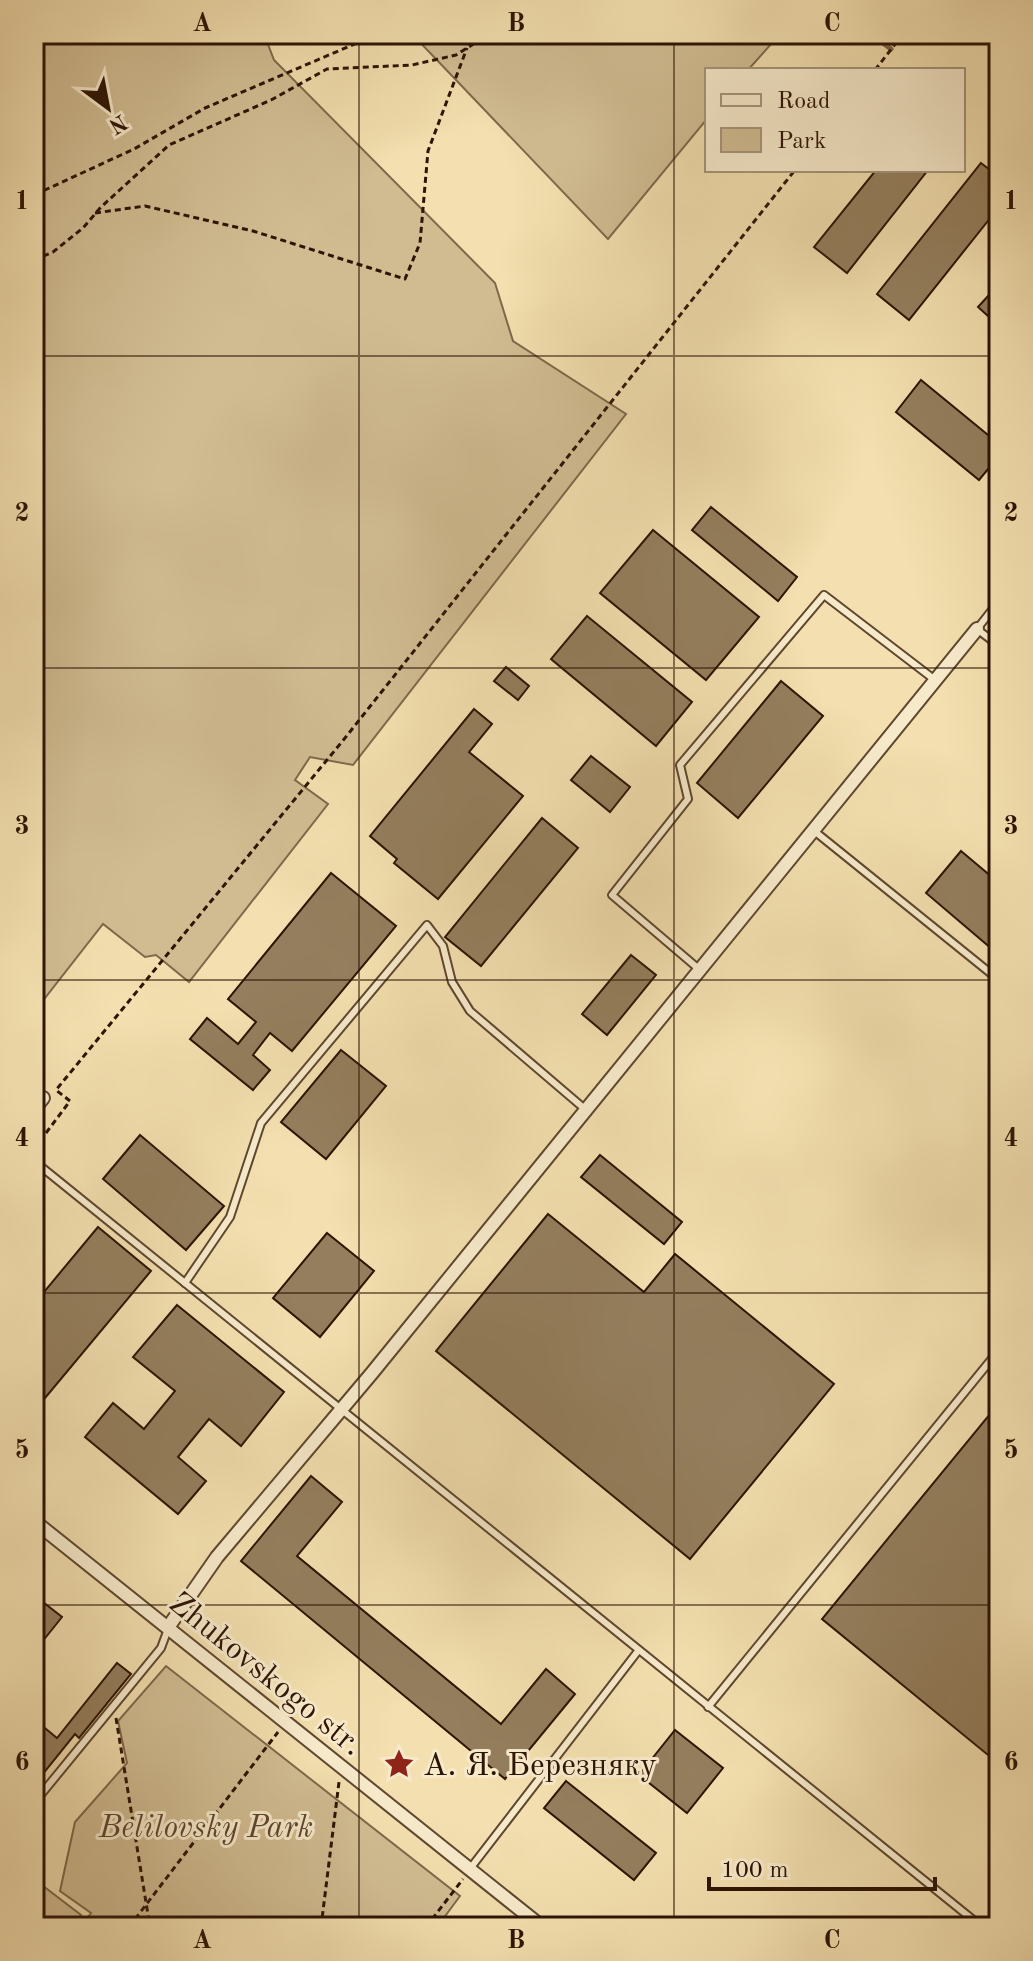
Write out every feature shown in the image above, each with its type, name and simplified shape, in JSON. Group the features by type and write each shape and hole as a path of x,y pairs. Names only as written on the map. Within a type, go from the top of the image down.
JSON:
{"street":[{"path":"169,1626 217,1557 340,1412 977,629"},
{"path":"34,1109 43,1098"},
{"name":"Zhukovskogo str.","path":"34,1521 542,1927"}],"lane":[{"path":"700,970 612,895 688,799 680,765 824,595 935,680"},
{"path":"999,601 977,629 999,646"},
{"path":"813,830 999,980"},
{"path":"185,1283 230,1217 261,1123 427,925 443,946 452,982 470,1011 586,1110"},
{"path":"34,1161 340,1412 982,1927"},
{"path":"708,1707 999,1350"},
{"path":"34,1803 161,1648 169,1626"},
{"path":"469,1870 638,1651"}],"path":[{"path":"34,192 45,190 134,149 205,108 378,34"},
{"path":"34,260 53,252 83,228 95,213 169,145 271,100 327,69 412,65 456,55 489,34"},
{"path":"877,68 903,34"},
{"path":"95,213 145,206 253,231 405,279 420,243 428,151 467,48"},
{"path":"34,1149 70,1101 56,1090 345,738 793,172"},
{"path":"114,1706 150,1927"},
{"path":"129,1927 285,1722"},
{"path":"321,1927 341,1767"},
{"path":"426,1927 469,1870"}],"green space":[{"path":"34,34 264,34 274,60 495,283 513,341 626,414 353,765 310,757 295,780 328,804 189,982 156,955 145,957 103,924 34,1012"},
{"path":"412,34 780,34 750,68 705,68 705,121 608,239"},
{"name":"Belilovsky Park","path":"166,1666 460,1896 437,1927 81,1927 91,1913 60,1891 75,1822 127,1763 118,1721"},
{"path":"34,1879 81,1915 72,1927 34,1927"}],"building":[{"path":"981,163 999,177 999,207 909,320 877,294"},
{"path":"874,172 926,172 847,273 814,247"},
{"path":"999,284 999,326 978,307"},
{"path":"921,380 999,444 999,456 979,480 896,412"},
{"path":"711,507 797,577 778,601 692,530"},
{"path":"653,530 759,617 706,680 600,593"},
{"path":"587,616 692,702 656,746 551,659"},
{"path":"506,667 529,686 518,700 494,681"},
{"path":"781,681 823,716 738,818 697,783"},
{"path":"474,709 492,724 469,752 523,796 438,899 394,863 397,859 370,836"},
{"path":"591,756 630,787 610,812 571,780"},
{"path":"542,818 578,848 481,966 445,937"},
{"path":"961,851 999,883 999,955 926,893"},
{"path":"331,873 396,926 292,1051 270,1033 253,1055 270,1070 253,1090 190,1039 207,1018 238,1044 256,1022 228,999"},
{"path":"631,955 656,975 607,1035 582,1014"},
{"path":"341,1050 386,1086 326,1159 281,1122"},
{"path":"140,1135 224,1206 186,1250 103,1179"},
{"path":"600,1155 682,1222 664,1244 581,1177"},
{"path":"548,1214 644,1292 675,1254 834,1384 690,1559 436,1351"},
{"path":"98,1227 151,1271 45,1398 34,1389 34,1304"},
{"path":"327,1233 374,1271 320,1337 273,1298"},
{"path":"177,1305 284,1392 241,1446 209,1419 178,1457 206,1481 178,1514 85,1437 113,1403 144,1429 175,1391 133,1357"},
{"path":"999,1403 999,1764 822,1619"},
{"path":"311,1476 342,1502 297,1556 501,1724 546,1669 575,1694 505,1779 241,1561"},
{"path":"34,1595 62,1617 34,1652"},
{"path":"117,1663 131,1674 79,1738 75,1734 34,1785 34,1719 57,1738"},
{"path":"675,1730 723,1768 687,1813 639,1775"},
{"path":"566,1781 656,1853 634,1880 544,1808"}],"waterway":[{"path":"871,34 891,49"}],"place":[{"name":"А. Я. Березняку","path":"399,1764"}]}
